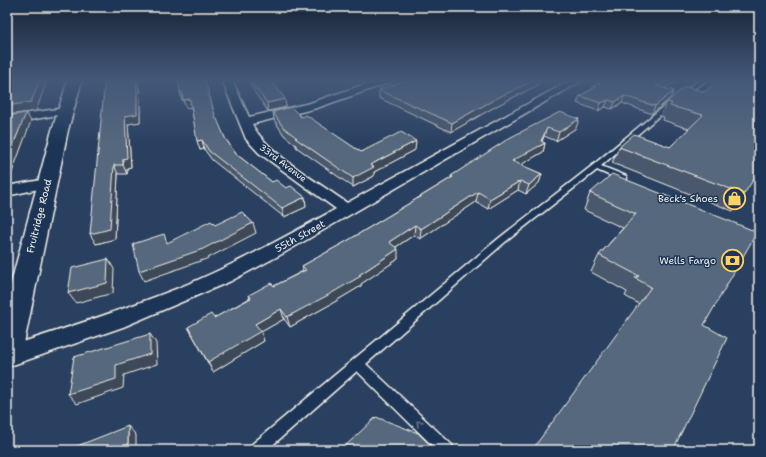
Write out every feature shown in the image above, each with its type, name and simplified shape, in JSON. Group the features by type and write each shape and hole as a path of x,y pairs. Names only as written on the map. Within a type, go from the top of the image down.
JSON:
{"main road":[{"name":"Fruitridge Road","path":"7,354 12,311 68,101"}],"street":[{"name":"33rd Avenue","path":"236,101 255,142 347,210"},
{"path":"245,122 313,106 326,101"},
{"name":"55th Street","path":"7,357 115,321 184,294 224,276 347,210 540,101"},
{"path":"7,120 65,111"},
{"path":"7,191 47,183"}],"lane":[{"path":"256,450 501,241 596,167 672,101"},
{"path":"596,167 631,182"},
{"path":"358,364 447,450"}],"building":[{"path":"7,101 31,101 31,102 7,106"},
{"path":"103,101 137,101 137,114 125,116 127,158 123,159 123,165 114,165 110,229 90,234"},
{"path":"190,101 211,101 216,119 225,138 236,154 272,182 276,180 286,188 291,186 305,197 282,208 209,151 202,140 197,141"},
{"path":"404,101 491,101 452,123"},
{"path":"641,101 661,101 655,106"},
{"path":"759,101 759,171 744,194 619,147 634,134 670,147 703,115 670,106 672,103 667,102"},
{"path":"291,107 301,117 306,115 361,152 401,132 416,141 370,165 374,167 353,178 295,138 297,138 283,127 273,112"},
{"path":"560,112 579,119 559,132 547,128 541,141 545,143 512,161 542,174 529,185 520,181 490,199 478,192 421,229 415,225 389,242 398,249 359,275 361,276 287,317 281,309 255,324 261,331 208,362 188,327 211,314 214,318 251,298 249,295 271,283 274,286 306,270 302,266 347,241 453,177 451,176 511,137"},
{"path":"26,113 7,160 7,116"},
{"path":"612,174 757,232 704,325 727,338 673,450 532,450 651,287 635,278 639,276 599,255 636,214 590,193"},
{"path":"242,212 253,223 203,249 139,271 133,244 164,234 167,243 211,221 215,225"},
{"path":"108,259 107,283 68,293 72,268"},
{"path":"150,334 150,354 116,365 116,379 68,394 74,357"},
{"path":"376,417 418,433 435,450 341,450"},
{"path":"128,426 128,450 67,450"}],"place":[{"name":"Beck's Shoes","path":"734,198"},
{"name":"Wells Fargo","path":"732,260"}]}
